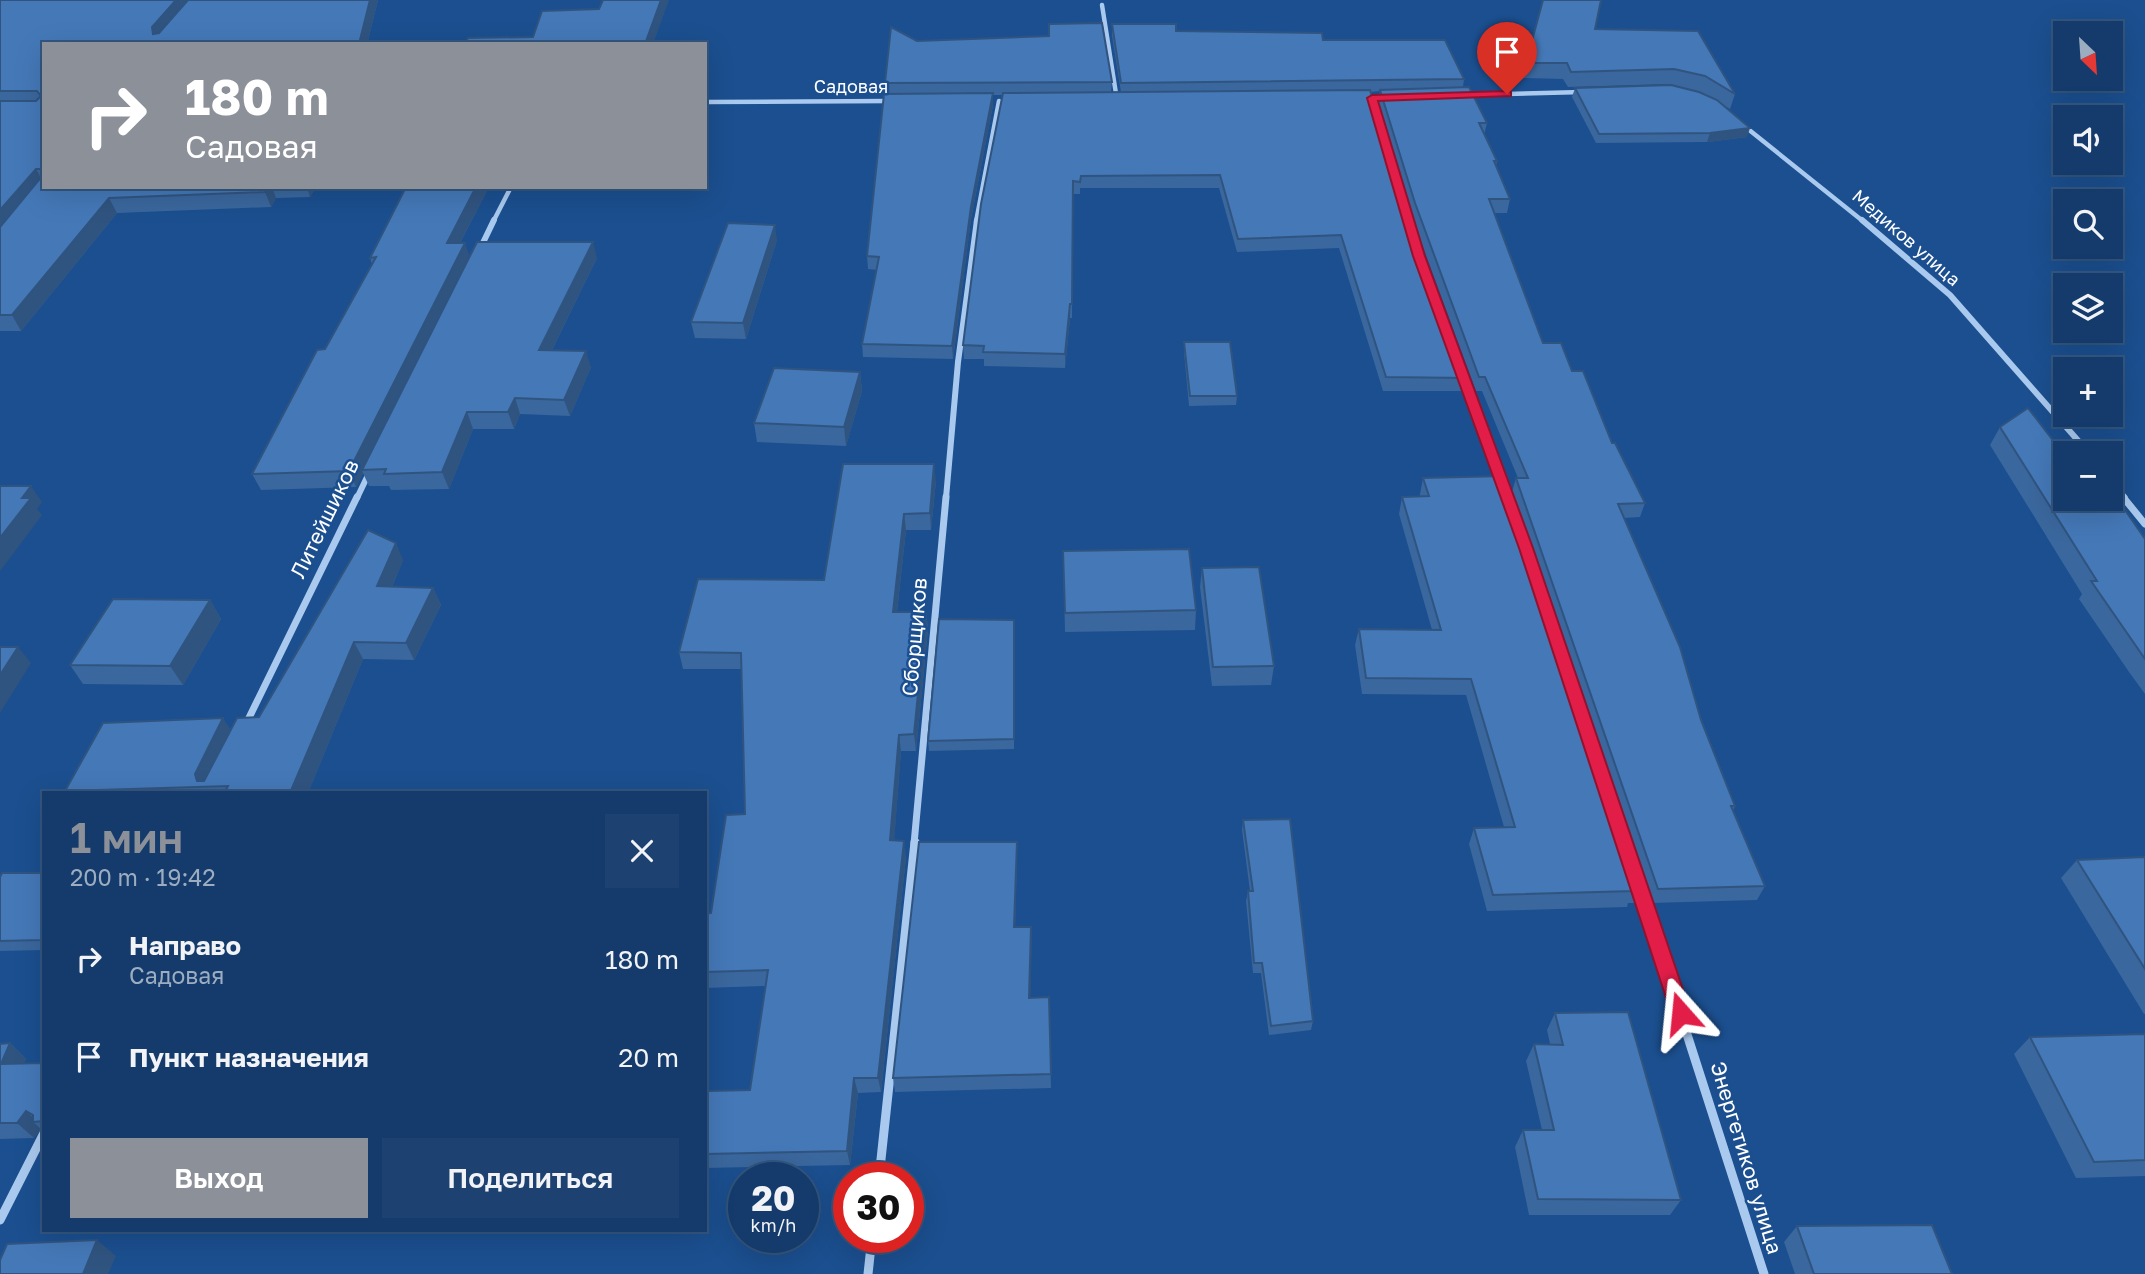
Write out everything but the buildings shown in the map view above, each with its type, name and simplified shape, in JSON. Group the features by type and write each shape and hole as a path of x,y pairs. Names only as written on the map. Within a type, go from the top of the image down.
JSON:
{"street":[{"path":"1102,5 1117,100"},
{"path":"1453,95 1588,92"},
{"path":"1104,100 1127,100"},
{"name":"Садовая","path":"707,102 902,101"},
{"path":"986,101 1013,101"},
{"name":"Сборщиков","path":"880,1162 922,784 967,285 999,101"},
{"name":"Медиков улица","path":"1736,119 1950,295 2078,441"},
{"path":"474,261 510,189"},
{"path":"1458,368 1506,496"},
{"name":"Литейшиков","path":"242,731 376,459"},
{"path":"2123,496 2145,523"},
{"name":"Энергетиков улица","path":"1635,872 1764,1274"},
{"path":"0,1220 42,1137"},
{"path":"868,1274 870,1253"}],"route":[{"path":"1507,94 1372,98 1419,256 1526,548 1681,1013"}]}
